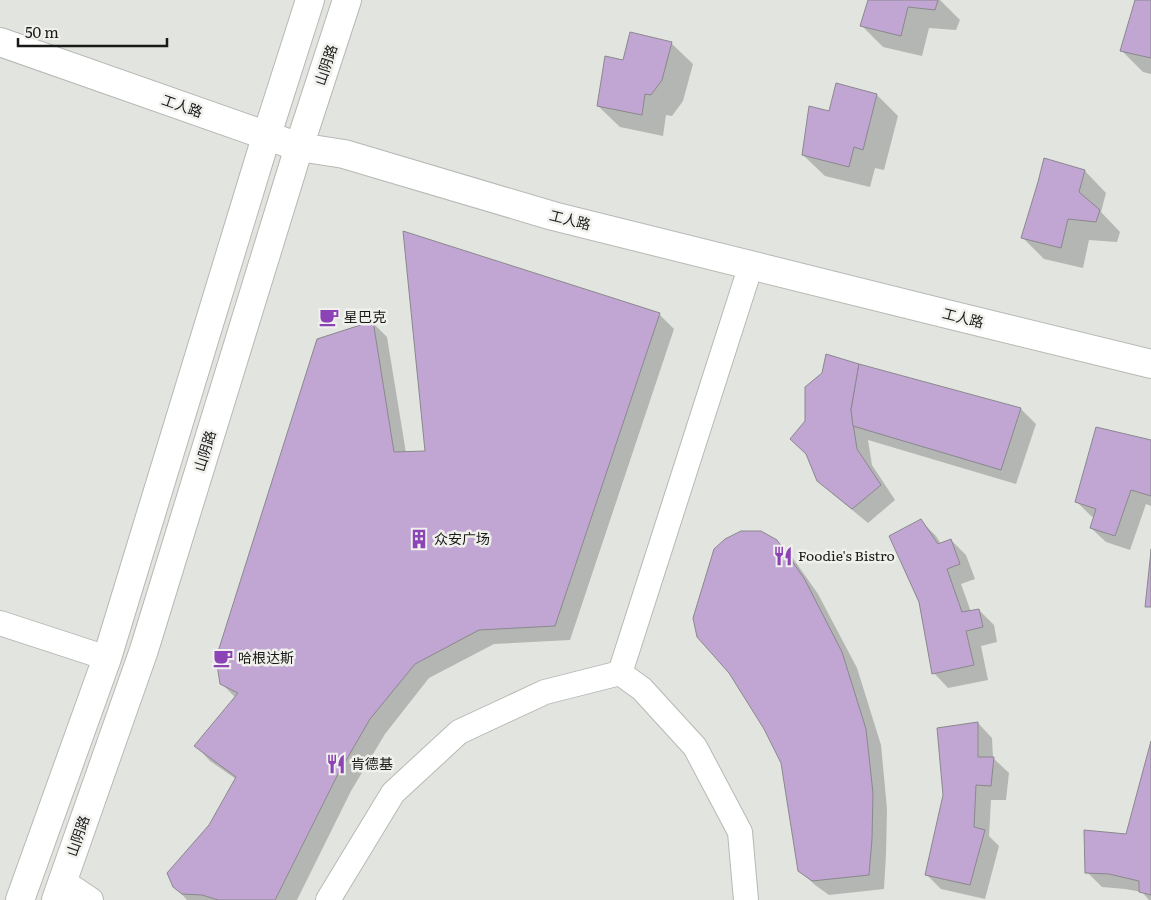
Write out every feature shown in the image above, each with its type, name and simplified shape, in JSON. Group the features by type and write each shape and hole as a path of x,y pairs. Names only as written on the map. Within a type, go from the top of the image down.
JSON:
{"main road":[{"path":"20,900 107,658 310,0"},
{"name":"山阴路","path":"59,890 144,650 299,147 347,0"},
{"name":"工人路","path":"0,42 299,147 344,154 553,216 1151,364"}],"street":[{"path":"620,672 751,265"},
{"path":"0,623 107,658"},
{"path":"328,900 393,793 458,732 545,692 620,672"},
{"path":"620,672 642,689 695,747 740,832 746,900"},
{"path":"59,890 90,900"}],"building":[{"path":"868,0 938,0 935,10 908,7 901,36 860,26"},
{"path":"1135,0 1151,0 1151,58 1120,51"},
{"path":"630,32 672,42 662,80 651,95 645,94 642,115 597,106 605,56 623,60"},
{"path":"836,83 877,94 863,150 854,147 849,167 802,155 809,106 829,111"},
{"path":"1044,158 1085,170 1079,192 1100,210 1096,222 1068,219 1061,248 1021,238"},
{"name":"众安广场","path":"403,231 660,313 555,626 479,630 415,664 370,719 337,776 275,900 218,900 202,895 182,894 173,887 167,873 209,825 236,777 194,746 238,693 220,684 216,658 317,339 373,321 394,452 425,451"},
{"path":"826,354 859,364 851,410 857,449 881,485 852,509 817,481 806,454 790,439 805,421 805,387 822,373"},
{"path":"859,364 1021,408 1001,470 853,426 851,410"},
{"path":"1096,427 1151,440 1151,496 1131,490 1115,536 1090,528 1096,509 1075,502"},
{"path":"921,519 938,544 951,539 960,564 947,569 962,612 979,609 983,627 966,631 974,665 932,674 919,602 889,536"},
{"path":"741,531 761,531 777,540 804,578 842,652 866,729 873,793 869,875 812,881 798,871 781,763 764,729 729,673 697,637 693,618 714,549 725,539"},
{"path":"1151,551 1151,607 1145,607"},
{"path":"978,722 978,757 994,757 991,786 976,785 974,827 985,830 970,885 925,875 943,795 937,728"},
{"path":"1151,741 1151,895 1139,892 1139,881 1109,874 1085,873 1084,830 1126,834"}],"place":[{"name":"星巴克","path":"329,317"},
{"name":"众安广场","path":"419,539"},
{"name":"Foodie's Bistro","path":"783,556"},
{"name":"哈根达斯","path":"223,658"},
{"name":"肯德基","path":"336,764"}]}
